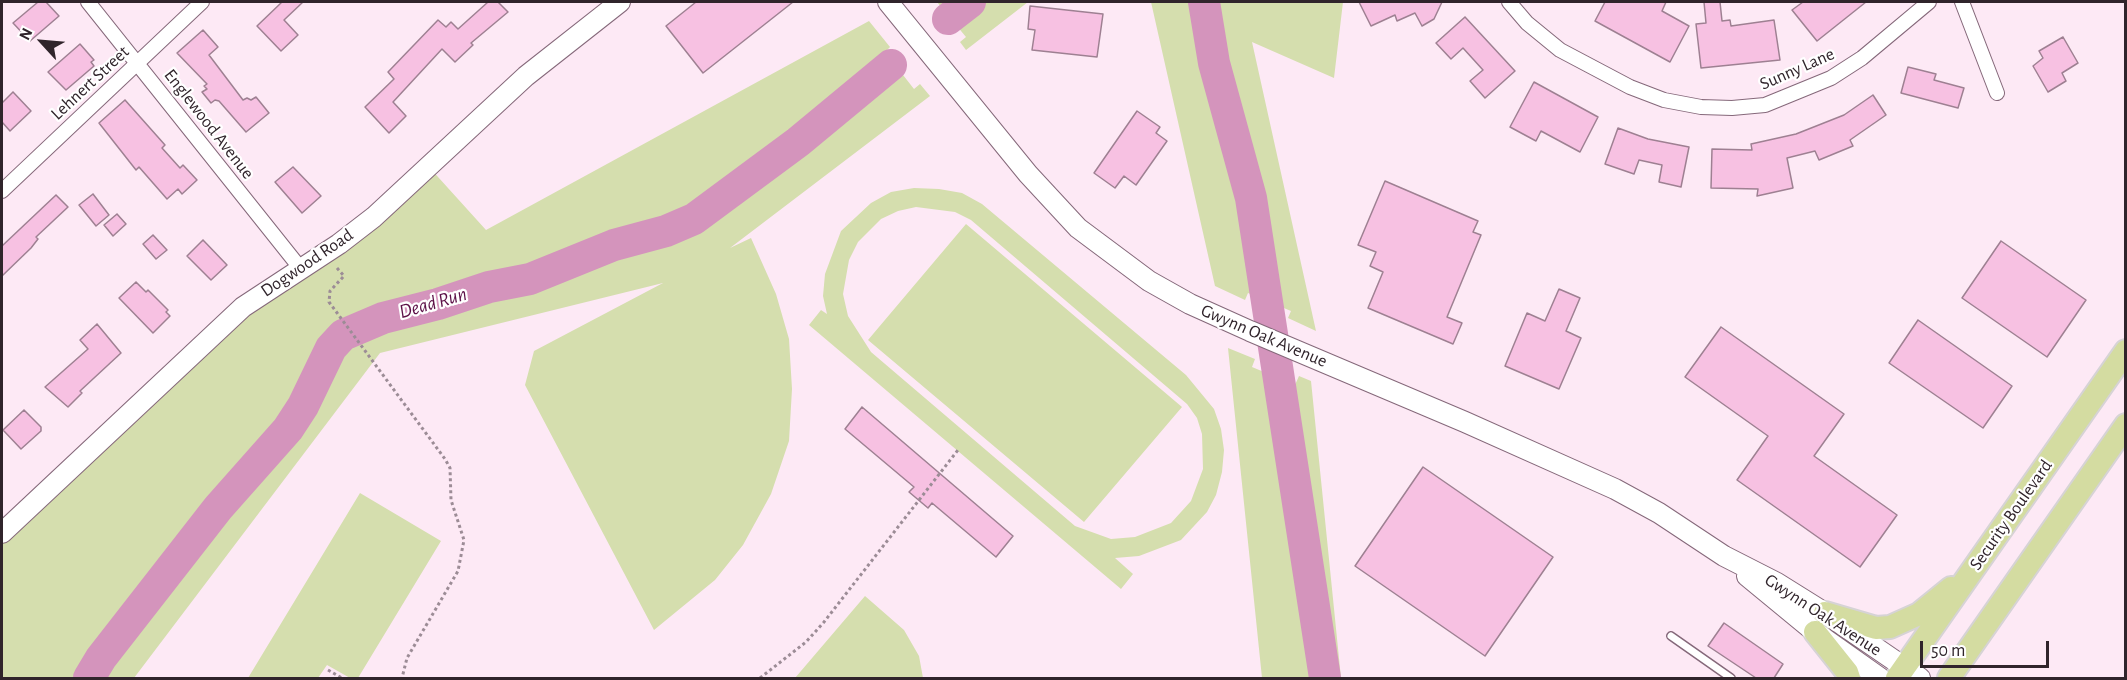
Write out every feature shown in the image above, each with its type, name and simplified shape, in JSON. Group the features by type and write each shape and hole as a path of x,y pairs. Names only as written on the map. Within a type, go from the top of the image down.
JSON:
{"main road":[{"name":"Security Boulevard","path":"1907,675 1973,570 2126,351"},
{"path":"1949,678 2126,425"},
{"path":"1820,622 1876,628 1891,627 1919,614 1973,570"},
{"path":"1820,622 1849,678"}],"street":[{"name":"Englewood Avenue","path":"88,2 301,269"},
{"name":"Lehnert Street","path":"2,191 202,2"},
{"name":"Dogwood Road","path":"2,533 213,334 273,285 324,254 374,217 526,76 620,2"},
{"name":"Gwynn Oak Avenue","path":"888,2 1028,174 1078,228 1149,281 1190,304 1250,331 1615,489 1659,513 1820,622 1907,675"},
{"name":"Sunny Lane","path":"1509,2 1527,23 1560,50 1630,87 1664,100 1701,107 1732,108 1766,105 1832,78 1862,58 1929,2"},
{"path":"1962,2 1997,93"},
{"name":"Gwynn Oak Avenue","path":"1820,622 1880,678"}],"lane":[{"path":"1671,636 1731,678"}],"path":[{"path":"324,254 344,276 328,296 334,310 450,468 451,500 464,540 458,571 407,658 402,678"},
{"path":"763,678 806,642 824,622 958,450"},
{"path":"328,670 342,678"}],"green space":[{"path":"937,2 1028,2 966,50 960,42 966,37"},
{"path":"1151,2 1343,2 1334,78 1252,42 1316,331 1288,318 1291,311 1248,293 1245,300 1215,286"},
{"path":"869,21 890,47 885,52 914,89 920,84 930,96 730,248 751,238 776,294 789,339 792,389 789,441 771,494 743,545 715,580 654,630 525,385 534,351 663,283 380,353 134,678 2,678 2,541 255,302 429,167 486,230"},
{"path":"914,188 939,189 962,193 982,204 1186,375 1214,409 1221,429 1224,450 1222,472 1216,495 1207,512 1181,540 1139,556 1115,558 1133,574 1121,589 809,325 821,310 827,314 823,296 825,274 841,231 871,203 891,192","holes":["916,207 955,212 971,220 1187,404 1197,418 1202,434 1203,469 1191,501 1171,523 1135,537 1111,539 1075,526 871,352 848,316 843,294 849,260 858,242 881,219 898,211"]},
{"path":"966,224 1182,407 1084,522 868,340"},
{"path":"1228,348 1255,359 1252,367 1295,385 1299,376 1311,381 1341,678 1262,678"},
{"path":"360,493 441,541 358,678 350,678 327,665 318,678 248,678"},
{"path":"865,596 904,630 919,656 923,678 795,678"}],"building":[{"path":"38,2 46,2 59,16 30,41 13,23"},
{"path":"282,2 303,2 284,20 298,35 281,51 257,26"},
{"path":"488,2 498,2 508,12 471,43 473,45 455,62 442,49 393,102 406,116 389,133 365,107 394,79 388,72 438,20 446,27 451,22 458,29"},
{"path":"696,2 793,2 703,73 666,26"},
{"path":"1359,2 1442,2 1434,19 1422,26 1415,13 1397,21 1395,15 1371,26"},
{"path":"1605,2 1666,2 1662,11 1689,26 1670,62 1595,21"},
{"path":"1704,2 1720,2 1722,21 1730,20 1731,26 1774,20 1780,60 1701,68 1696,24 1706,23"},
{"path":"1803,2 1866,2 1817,41 1792,10"},
{"path":"1030,6 1103,14 1097,57 1032,50 1035,30 1028,29"},
{"path":"1465,17 1515,71 1485,98 1470,81 1483,70 1463,48 1451,59 1436,43"},
{"path":"203,30 218,47 209,55 243,100 256,97 269,113 246,132 219,101 215,100 211,103 202,92 207,89 204,86 207,84 177,53"},
{"path":"2063,37 2078,63 2062,73 2066,81 2048,92 2033,66 2043,58 2039,51"},
{"path":"80,44 94,60 91,62 94,66 66,90 48,72"},
{"path":"1908,67 1936,74 1934,80 1964,88 1958,108 1901,93"},
{"path":"1534,82 1598,117 1580,152 1541,131 1536,141 1510,127"},
{"path":"13,92 31,111 10,131 2,122 2,103"},
{"path":"1873,95 1886,115 1850,140 1853,146 1819,160 1815,151 1787,158 1793,188 1757,196 1758,189 1711,188 1712,149 1752,150 1751,144 1796,134 1844,115"},
{"path":"125,100 165,145 162,148 180,168 183,165 197,180 182,194 178,189 167,199 139,167 136,170 99,123"},
{"path":"1137,111 1160,127 1156,133 1167,141 1136,185 1124,176 1115,188 1094,173"},
{"path":"1618,128 1648,139 1689,147 1681,187 1659,182 1662,165 1639,160 1634,174 1605,164"},
{"path":"293,167 321,196 302,213 275,182"},
{"path":"1385,181 1478,221 1473,232 1481,235 1447,317 1462,323 1453,344 1368,308 1383,272 1370,266 1376,252 1358,245"},
{"path":"93,194 109,215 96,226 79,205"},
{"path":"56,195 68,207 36,237 38,239 31,248 2,276 2,246"},
{"path":"117,214 126,224 113,236 104,225"},
{"path":"153,235 167,250 156,259 143,244"},
{"path":"203,240 227,265 211,280 187,256"},
{"path":"2001,241 2086,300 2047,357 1962,298"},
{"path":"136,282 146,292 148,290 168,310 166,312 170,316 153,333 119,298"},
{"path":"1559,289 1580,298 1566,331 1581,338 1559,389 1505,366 1527,313 1545,321"},
{"path":"1918,320 2012,386 1983,428 1889,363"},
{"path":"97,324 121,353 80,391 82,393 68,407 45,387 88,349 80,340"},
{"path":"1721,327 1844,414 1814,456 1897,515 1860,567 1737,480 1768,436 1685,377"},
{"path":"862,407 1013,536 996,557 932,503 928,508 909,492 914,487 845,429"},
{"path":"24,410 41,427 41,431 21,449 3,430"},
{"path":"1423,467 1553,557 1485,656 1355,566"},
{"path":"1724,623 1783,664 1774,678 1756,678 1708,646"}],"waterway":[{"name":"Dead Run","path":"948,19 970,2"},
{"path":"1204,2 1214,63 1251,198 1325,678"},
{"name":"Dead Run","path":"89,678 101,658 218,508 288,429 303,406 331,348 343,335 383,318 438,304 489,287 530,279 614,245 666,231 694,219 798,142 891,65"}]}
